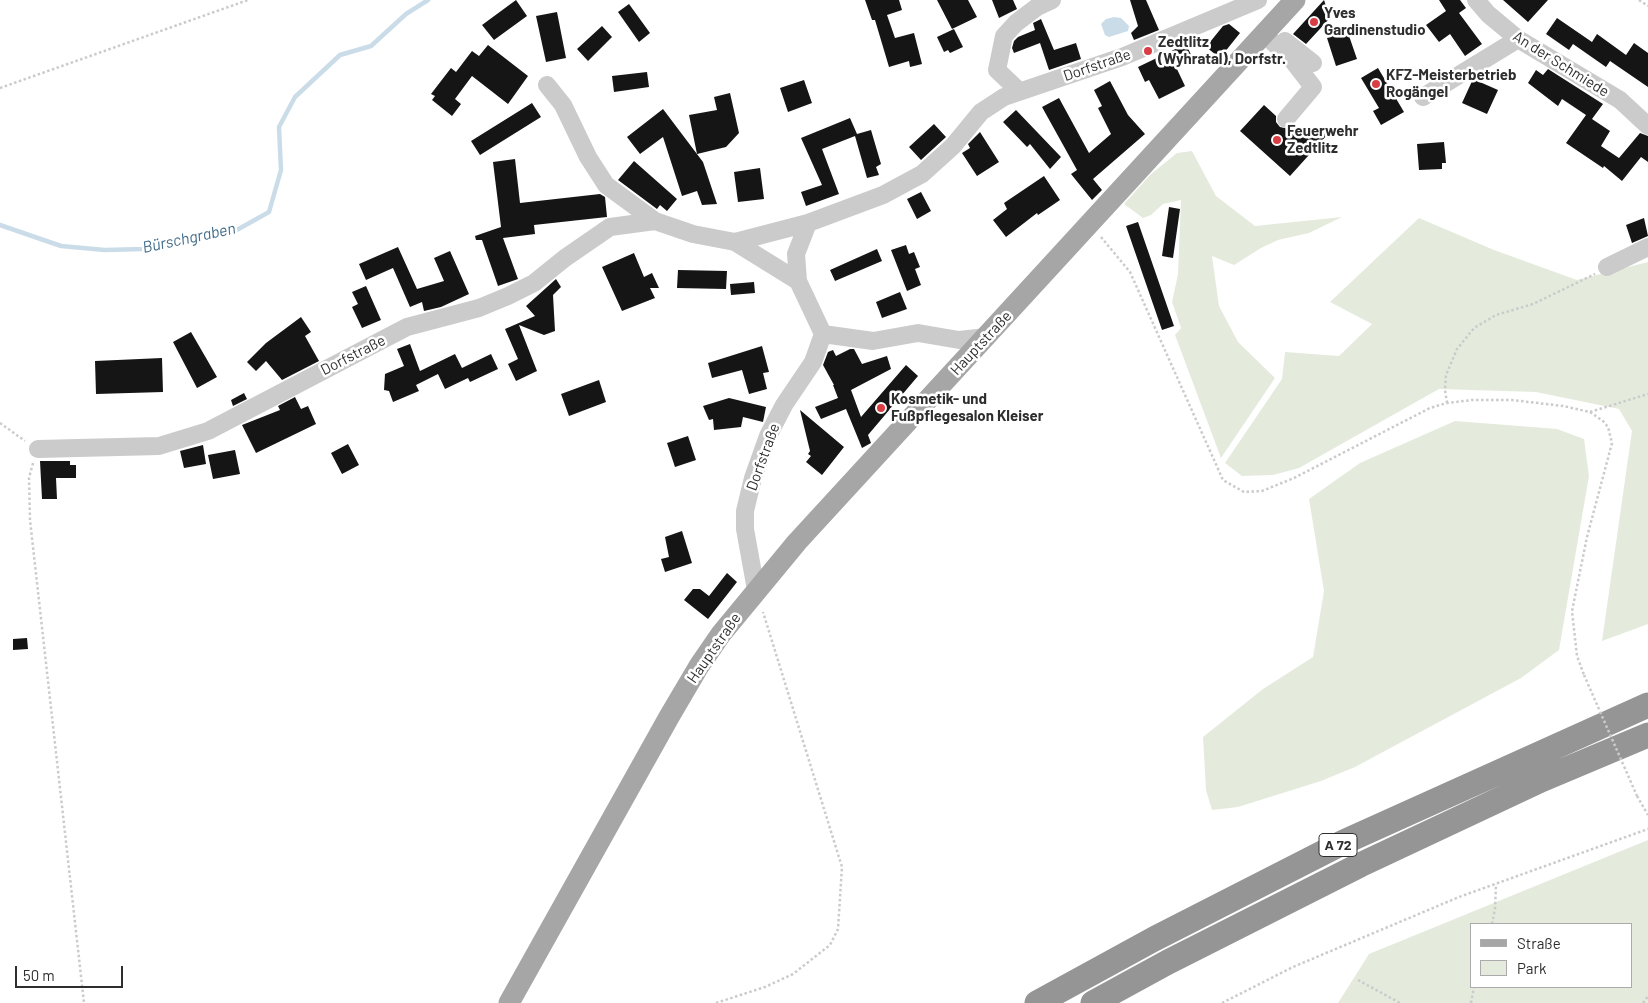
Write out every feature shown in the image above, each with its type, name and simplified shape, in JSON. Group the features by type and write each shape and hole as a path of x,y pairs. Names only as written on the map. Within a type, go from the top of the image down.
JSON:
{"highway":[{"name":"A 72","path":"1036,1003 1154,939 1344,842 1648,705"},
{"name":"A 72","path":"1093,1003 1168,962 1360,865 1541,780 1648,734"}],"main road":[{"name":"Hauptstraße","path":"509,1003 680,698 721,634 797,542 1090,225 1267,31 1292,1"}],"street":[{"path":"992,105 1004,36 1030,12 1052,0"},
{"name":"Dorfstraße","path":"734,242 808,224 883,195 922,174 953,146 981,112 992,105 1019,91 1122,57 1258,0"},
{"name":"An der Schmiede","path":"1476,0 1488,14 1518,39 1620,100 1648,126"},
{"path":"1267,31 1313,63"},
{"path":"1267,31 1312,87 1286,118"},
{"path":"1423,97 1518,39"},
{"path":"997,70 1019,91"},
{"name":"Dorfstraße","path":"547,85 563,105 588,157 606,185 655,221 693,234 734,242 798,281"},
{"name":"Dorfstraße","path":"38,449 159,446 208,432 407,327 479,308 517,292 534,283 570,254 610,228 655,221"},
{"path":"808,224 796,254 798,281 823,334 873,341 918,333 960,340 987,337"},
{"path":"1607,267 1648,247"},
{"name":"Dorfstraße","path":"756,590 750,564 745,520 745,511 753,478 768,436 784,405 813,362 823,334"}],"path":[{"path":"0,88 248,0"},
{"path":"1639,0 1648,6"},
{"path":"1090,225 1130,272 1223,480 1244,492 1262,491 1294,478 1430,408 1447,403 1472,400 1512,400 1563,406 1590,412 1608,427 1612,443 1587,537 1572,611 1577,656 1584,675 1637,796 1648,815"},
{"path":"1447,403 1445,390 1446,376 1457,350 1474,328 1496,315 1533,304 1607,267"},
{"path":"1590,412 1648,394"},
{"path":"0,422 38,449 29,478 30,520 84,1003"},
{"path":"716,1003 765,987 794,974 830,945 838,929 841,907 842,867 756,590"},
{"path":"1222,1003 1293,967 1496,884 1648,829"},
{"path":"1492,923 1496,884"},
{"path":"1358,980 1400,1003"},
{"path":"1471,1003 1474,988"},
{"path":"1643,1003 1648,996"}],"green space":[{"path":"1192,151 1216,196 1255,226 1342,217 1309,233 1278,240 1234,265 1212,256 1219,306 1238,342 1275,378 1221,458 1175,335 1181,328 1172,302 1178,274 1181,200 1163,204 1151,215 1143,218 1124,204 1151,174 1177,153"},
{"path":"1419,218 1494,250 1577,280 1648,262 1648,624 1602,641 1632,431 1619,409 1536,392 1439,389 1299,468 1273,475 1242,476 1225,463 1282,379 1285,352 1339,356 1372,324 1330,302"},
{"path":"1455,421 1557,429 1584,439 1589,476 1559,650 1521,678 1355,767 1321,781 1238,807 1212,810 1206,790 1203,737 1263,689 1313,657 1324,591 1309,499 1360,463"},
{"path":"1648,840 1648,1003 1338,1003 1369,954"}],"water":[{"path":"1121,18 1129,26 1128,31 1109,37 1105,35 1101,24 1106,19"}],"building":[{"path":"516,0 527,16 494,40 482,25"},
{"path":"865,0 899,0 902,10 887,15 895,38 914,33 922,64 910,67 909,61 889,67 875,20 872,20"},
{"path":"937,0 968,0 977,17 952,29"},
{"path":"992,0 1013,0 1017,9 999,18"},
{"path":"1130,0 1146,0 1159,30 1134,40 1131,33 1138,26"},
{"path":"1324,0 1330,18 1306,44 1293,34"},
{"path":"1439,0 1460,0 1466,8 1459,13 1482,44 1465,56 1450,34 1439,42 1426,25 1446,11"},
{"path":"1503,0 1548,0 1528,22"},
{"path":"629,4 650,33 639,42 618,12"},
{"path":"557,12 566,58 546,62 536,16"},
{"path":"1557,18 1592,42 1597,34 1626,55 1634,43 1648,53 1648,87 1610,61 1606,67 1573,44 1569,50 1546,34"},
{"path":"1041,19 1054,50 1076,43 1081,59 1049,70 1040,43 1014,53 1012,48 1014,41 1018,37 1035,30 1033,23"},
{"path":"1229,24 1240,33 1220,58 1206,47 1223,26"},
{"path":"602,26 612,37 588,61 577,49"},
{"path":"954,29 963,47 950,53 948,50 944,52 937,37"},
{"path":"1347,30 1357,59 1336,66 1327,38"},
{"path":"1186,44 1193,59 1176,67 1185,86 1159,99 1149,80 1145,82 1138,67"},
{"path":"488,45 528,76 508,104 472,76 455,99 461,104 452,116 432,100 435,96 431,94 451,68 456,72 472,51 479,56"},
{"path":"1378,68 1404,112 1381,125 1373,111 1379,108 1361,78"},
{"path":"1548,69 1603,104 1592,119 1610,131 1601,146 1619,158 1640,133 1648,136 1648,162 1641,157 1622,181 1604,166 1603,168 1566,143 1586,115 1562,99 1558,106 1528,83 1536,70 1543,75"},
{"path":"647,72 649,87 614,92 612,76"},
{"path":"1473,79 1498,90 1487,114 1462,103"},
{"path":"804,80 812,103 788,112 780,88"},
{"path":"1110,81 1128,115 1145,134 1093,179 1102,190 1092,200 1071,174 1077,170 1042,107 1059,98 1089,153 1111,134 1098,108 1102,106 1094,90"},
{"path":"730,93 739,133 726,147 697,154 689,115 717,110 714,97"},
{"path":"532,103 541,117 480,155 471,141"},
{"name":"Feuerwehr Zedtlitz","path":"1264,105 1276,116 1276,122 1280,127 1289,129 1294,126 1309,139 1319,127 1327,135 1290,176 1240,131"},
{"path":"663,109 703,162 717,204 702,205 697,191 682,196 663,137 640,154 627,137"},
{"path":"1016,110 1061,157 1050,169 1030,144 1027,147 1003,122"},
{"path":"850,118 857,134 871,130 881,164 876,167 879,175 867,178 855,136 822,149 839,194 806,206 801,192 822,185 801,138"},
{"path":"934,124 946,137 921,160 909,147"},
{"path":"980,132 999,162 977,176 962,153 970,148 968,144"},
{"path":"1444,142 1446,163 1442,163 1442,169 1419,170 1417,144"},
{"path":"515,159 520,203 600,194 605,197 607,217 534,225 535,234 503,238 518,279 498,286 482,240 476,240 475,236 501,227 493,162"},
{"path":"634,161 677,199 667,211 660,205 657,209 618,180"},
{"path":"760,168 764,199 738,202 734,172"},
{"path":"1044,176 1060,200 1038,215 1037,213 1006,237 993,220 1007,209 1004,203"},
{"path":"921,192 931,211 917,219 907,199"},
{"path":"1169,207 1180,209 1173,258 1162,256"},
{"path":"1644,218 1648,236 1632,243 1626,225"},
{"path":"1138,222 1174,326 1162,330 1126,226"},
{"path":"906,245 909,254 914,252 920,267 915,269 921,285 907,291 891,250"},
{"path":"398,247 417,289 444,281 434,258 450,251 469,294 441,307 424,311 422,302 410,307 393,268 366,280 359,264"},
{"path":"877,249 882,261 835,281 830,270"},
{"path":"634,253 644,277 652,273 659,288 650,288 655,298 622,311 602,267"},
{"path":"678,270 727,271 726,289 677,288"},
{"path":"556,279 561,287 553,295 555,331 544,335 519,325 537,371 516,381 508,364 518,359 505,329 535,316 526,306"},
{"path":"754,282 755,293 731,295 730,284"},
{"path":"366,286 381,320 362,328 352,307 358,304 352,292"},
{"path":"900,292 907,309 882,318 876,302"},
{"path":"301,317 311,332 305,336 319,361 282,380 266,361 256,371 247,362 266,343"},
{"path":"191,332 217,377 197,388 173,342"},
{"path":"410,344 420,371 455,354 462,368 491,354 498,369 470,382 468,378 445,389 438,374 416,385 419,391 393,402 389,391 384,390 385,374 404,366 397,349"},
{"path":"762,346 769,372 763,373 767,389 749,394 742,370 712,378 708,363"},
{"path":"854,349 862,364 887,356 891,369 851,390 861,417 906,365 918,376 868,435 871,443 862,448 846,409 821,419 815,407 838,398 834,385 823,365 828,352 833,350 836,356"},
{"path":"162,358 163,392 96,394 95,361"},
{"path":"599,380 606,402 569,416 561,394"},
{"path":"244,393 247,399 233,406 231,400"},
{"path":"295,397 301,409 308,406 316,424 256,453 242,425 280,410 278,406"},
{"path":"729,398 766,407 763,422 743,417 741,427 714,430 713,419 709,420 703,406"},
{"path":"800,410 844,447 822,475 806,462 811,456 808,454 810,451"},
{"path":"688,436 696,460 675,467 667,443"},
{"path":"348,444 359,465 342,474 331,453"},
{"path":"203,445 206,464 184,468 180,451"},
{"path":"235,450 240,474 213,479 208,455"},
{"path":"40,461 70,461 70,465 76,465 76,478 56,478 57,499 42,499"},
{"path":"682,531 692,563 665,572 661,559 669,557 665,537"},
{"path":"727,573 737,582 708,619 684,600 693,589 700,589 709,596"},
{"path":"27,638 28,649 13,650 13,639"}],"waterway":[{"name":"Bürschgraben","path":"0,225 61,246 105,250 143,249 235,231 269,212 281,170 279,127 295,97 340,55 371,46 406,14 428,0"}],"place":[{"name":"Yves Gardinenstudio","path":"1314,22"},
{"name":"Zedtlitz (Wyhratal), Dorfstr.","path":"1148,51"},
{"name":"KFZ-Meisterbetrieb Rogängel","path":"1376,84"},
{"name":"Feuerwehr Zedtlitz","path":"1277,140"},
{"name":"Kosmetik- und Fußpflegesalon Kleiser","path":"881,408"}]}
